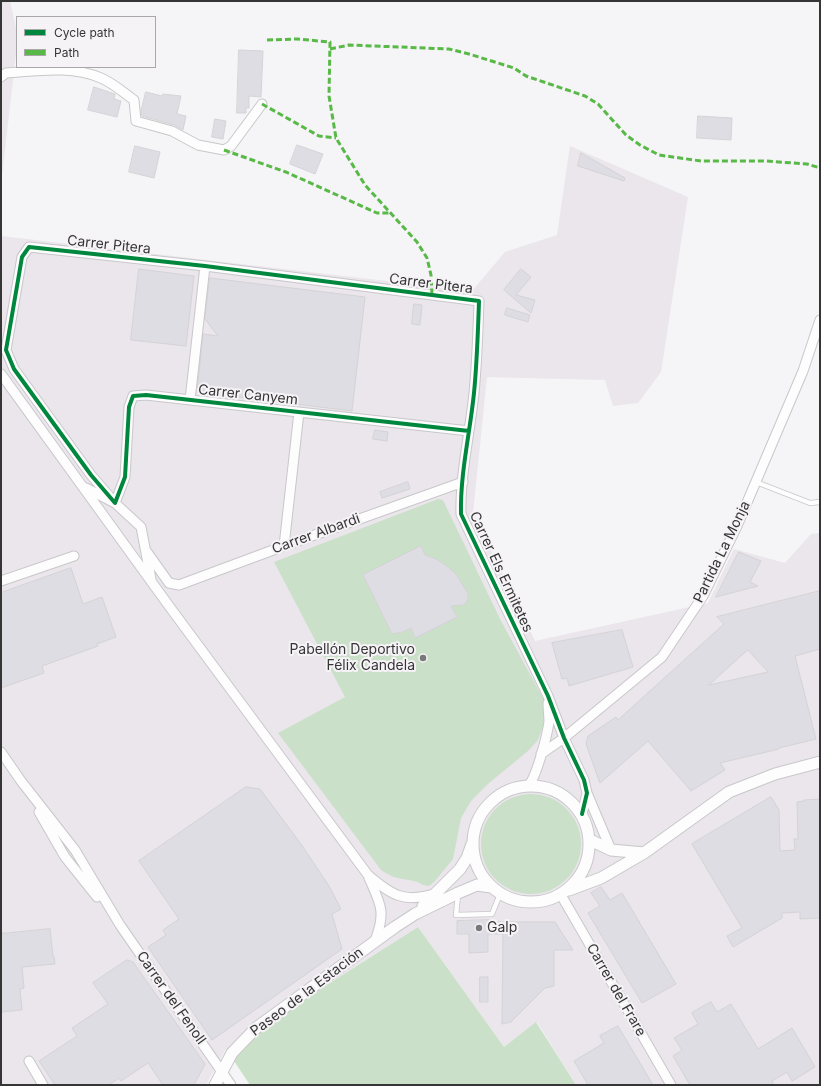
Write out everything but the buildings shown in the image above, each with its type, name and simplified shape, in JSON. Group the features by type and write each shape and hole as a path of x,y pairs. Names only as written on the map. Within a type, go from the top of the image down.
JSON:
{"street":[{"path":"4,75 56,70 86,72 103,79 134,100 136,121 172,131 198,145 224,150 231,146 262,104"},
{"name":"Carrer Pitera","path":"115,503 91,475 14,369 6,350 22,257 29,247 205,266 479,301"},
{"path":"190,400 205,266"},
{"name":"Carrer Els Ermitetes","path":"479,301 474,391 463,482 461,514 548,696 564,738 584,780 587,793 611,850"},
{"name":"Partida La Monja","path":"541,754 564,738 662,657 703,596 737,526 756,482 803,371 820,320"},
{"path":"1,374 368,875 380,903 382,916 375,942"},
{"name":"Carrer Canyem","path":"115,503 125,477 129,408 133,396 146,395 469,431"},
{"path":"284,546 299,412"},
{"name":"Carrer Albardi","path":"147,552 169,583 179,585 463,482"},
{"path":"83,487 115,503 141,527 147,552 151,580"},
{"path":"1,581 74,556"},
{"name":"Carrer Els Ermitetes","path":"529,786 534,779 548,723 548,696"},
{"name":"Carrer del Fenoll","path":"1,752 21,781 65,857 120,925 231,1085"},
{"path":"564,893 580,877 588,859 590,840 582,814 572,802 559,792 544,787 529,786 515,788 502,793 491,802 482,813 476,826 473,839 474,857 481,873 496,890 514,900 530,903 546,901 601,878 644,852 729,792 775,774 820,762"},
{"path":"582,814 587,793"},
{"name":"Paseo de la Estación","path":"415,914 460,869 467,858 473,839"},
{"path":"590,840 611,850 644,852"},
{"path":"368,875 394,895 418,898 427,897 437,893"},
{"name":"Paseo de la Estación","path":"215,1085 221,1071 232,1053 256,1028 395,927 415,914 477,885 496,890"},
{"name":"Carrer del Frare","path":"564,893 672,1085"},
{"path":"382,916 389,925 395,927"},
{"path":"28,1061 43,1085"}],"lane":[{"path":"756,482 810,503 820,502"},
{"path":"458,893 456,915 492,914 496,890"}],"shaded area":[{"path":"1,1 10,1 16,28 16,54 1,184"},
{"path":"570,146 688,197 661,372 638,403 613,406 605,380 487,377 473,513 535,641 708,603 734,549 785,563 811,534 820,533 820,1085 576,1085 537,1022 504,1047 418,927 226,1049 206,1085 1,1085 1,236 472,291 505,252 557,235"}],"green space":[{"name":"Pabellón Deportivo Félix Candela","path":"438,499 443,500 500,619 544,700 544,724 538,740 528,751 489,783 471,801 461,818 453,859 429,886 414,881 393,877 381,870 278,733 345,697 274,562"},
{"path":"531,794 550,798 567,808 577,825 581,844 577,863 567,880 550,890 531,894 512,890 495,880 485,863 481,844 485,825 495,808 512,798"},
{"path":"418,927 504,1047 536,1022 576,1085 250,1085 226,1049"}],"marked path":[{"path":"267,40 297,39 330,42 329,96 336,138 365,185 417,242 427,258 431,275 432,295"},
{"path":"330,49 349,45 449,49 514,68 526,76 585,96 598,104 626,135 640,145 659,155 701,161 766,161 807,164 820,168"},
{"path":"262,104 319,136 336,138"},
{"path":"224,150 286,172 377,213 391,213"}],"cycle path":[{"path":"469,431 146,395 133,396 129,407 125,477 115,503 91,475 14,369 6,350 22,257 29,247 205,266 479,301 475,382 472,408 470,423 468,438 462,484 461,514 548,696 564,738 584,780 587,793 582,814"}],"place":[{"name":"Pabellón Deportivo Félix Candela","path":"423,658"},
{"name":"Galp","path":"479,928"}]}
